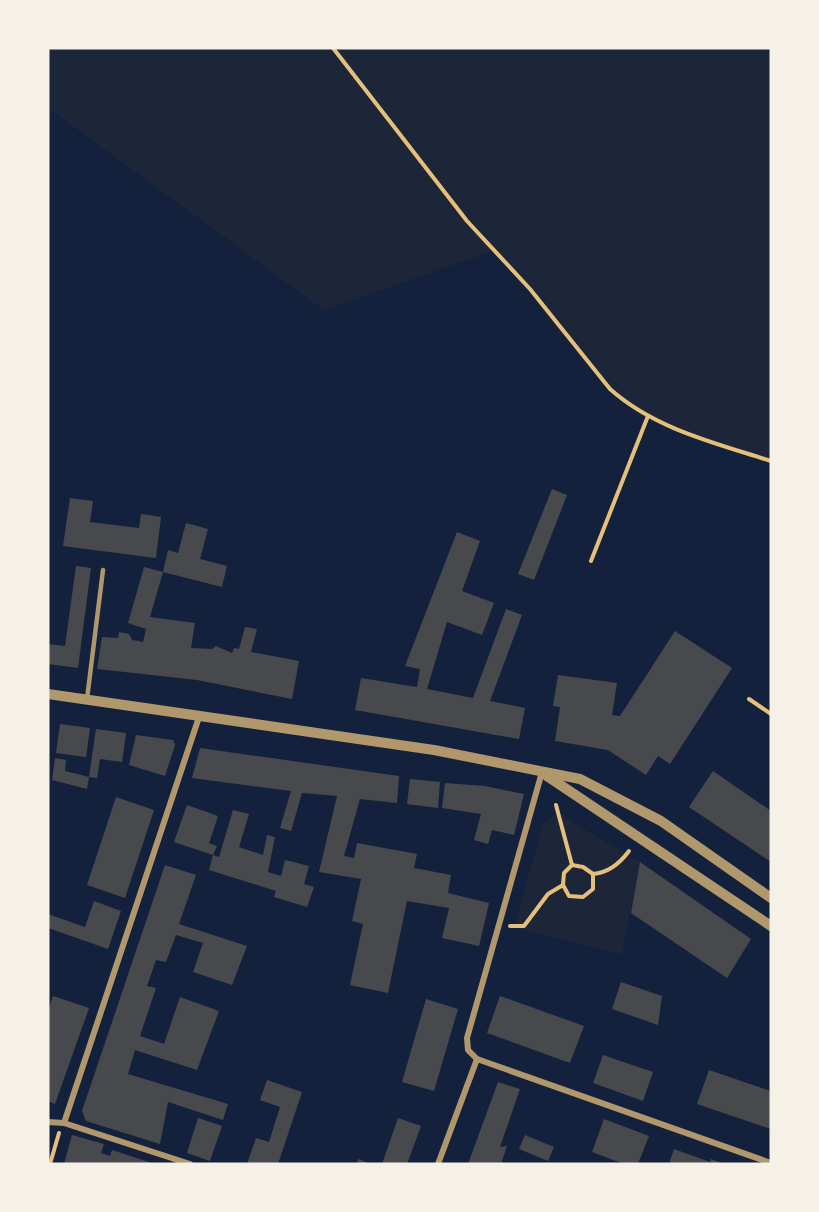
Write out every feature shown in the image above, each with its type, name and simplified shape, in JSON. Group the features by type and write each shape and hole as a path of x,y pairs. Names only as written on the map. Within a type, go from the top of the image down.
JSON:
{"street":[{"path":"48,694 434,750 580,779 662,821 771,898"},
{"path":"64,1123 199,717"},
{"path":"542,772 771,926"},
{"path":"542,772 467,1038 468,1050 477,1059 771,1164"},
{"path":"438,1164 477,1059"},
{"path":"48,1122 64,1123 190,1164"}],"lane":[{"path":"87,699 103,570"}],"path":[{"path":"333,48 467,221 530,289 610,389 648,416 681,432 771,461"},
{"path":"591,561 648,416"},
{"path":"749,699 771,714"},
{"path":"556,805 572,865"},
{"path":"572,865 583,867 593,874 601,873 621,862 629,851"},
{"path":"572,865 564,873 563,885 569,896 583,897 593,889 593,874"},
{"path":"509,926 524,926 548,894 563,885"},
{"path":"50,1164 64,1123"}],"shaded area":[{"path":"48,48 771,48 771,461 674,429 646,415 625,400 605,382 566,339 496,250 324,310 48,108"},
{"path":"557,813 640,862 622,954 514,928 543,824"}],"building":[{"path":"552,489 567,495 534,580 518,574"},
{"path":"70,498 93,501 90,522 139,528 141,514 161,517 156,558 63,546"},
{"path":"186,523 208,529 200,559 227,566 222,587 163,572 168,550 178,553"},
{"path":"457,532 480,541 462,591 494,603 482,635 447,622 427,689 473,698 506,609 522,615 490,701 525,708 519,739 355,710 361,678 417,687 420,669 405,666"},
{"path":"76,566 91,568 78,668 48,664 48,644 65,646"},
{"path":"144,567 163,572 150,617 195,623 191,648 212,649 216,646 232,653 234,648 239,649 245,627 257,629 251,652 299,661 292,699 197,680 97,669 102,637 118,638 119,632 129,634 132,640 143,642 146,629 128,623"},
{"path":"675,631 732,668 670,764 658,756 646,775 608,750 555,741 560,707 553,706 558,675 617,683 612,715 620,716"},
{"path":"60,724 90,728 86,757 56,753"},
{"path":"96,729 126,733 122,762 100,759 97,778 89,777"},
{"path":"136,735 173,740 175,745 165,776 129,765"},
{"path":"200,748 399,776 397,803 360,799 344,856 354,858 357,843 417,854 414,868 451,875 448,893 489,903 479,946 442,938 449,908 407,901 388,993 350,985 363,924 352,921 361,879 319,872 337,796 302,793 291,831 280,828 291,791 192,778"},
{"path":"55,758 66,760 65,771 89,777 87,789 52,780"},
{"path":"713,771 771,811 771,862 689,807"},
{"path":"410,779 440,782 438,808 407,804"},
{"path":"445,783 485,786 524,794 514,835 492,830 488,844 474,840 481,814 442,808"},
{"path":"116,797 154,810 125,898 87,885"},
{"path":"187,805 218,816 209,843 217,846 213,855 174,842"},
{"path":"233,810 249,814 239,847 263,855 267,835 275,837 268,872 281,876 285,860 309,866 304,884 314,887 307,907 274,897 276,891 209,870 213,855 219,857"},
{"path":"640,862 751,939 727,978 631,913"},
{"path":"165,865 196,875 179,924 247,946 232,985 193,972 203,943 176,935 166,962 156,960 147,986 156,988 140,1036 164,1044 180,997 219,1011 197,1070 135,1050 128,1074 228,1104 223,1120 168,1102 160,1144 86,1121 82,1111"},
{"path":"94,901 121,911 108,949 48,928 48,914 85,927"},
{"path":"621,982 662,996 658,1025 612,1009"},
{"path":"53,996 89,1008 55,1104 48,1101 48,1011"},
{"path":"500,996 584,1026 570,1063 487,1033"},
{"path":"426,999 458,1009 434,1091 402,1082"},
{"path":"603,1055 653,1072 643,1101 593,1083"},
{"path":"709,1070 771,1091 771,1129 697,1104"},
{"path":"267,1080 302,1092 278,1164 247,1164 256,1138 269,1142 280,1107 260,1100"},
{"path":"498,1082 520,1089 500,1147 507,1146 501,1164 468,1164"},
{"path":"198,1118 222,1126 210,1161 187,1153"},
{"path":"398,1118 421,1126 407,1164 382,1164"},
{"path":"604,1119 649,1136 638,1164 624,1164 592,1152"},
{"path":"72,1135 104,1144 101,1153 110,1156 112,1150 155,1164 64,1164"},
{"path":"525,1135 554,1147 548,1161 519,1149"},
{"path":"674,1149 710,1162 711,1159 724,1164 669,1164"},
{"path":"358,1159 371,1164 357,1164"}]}
